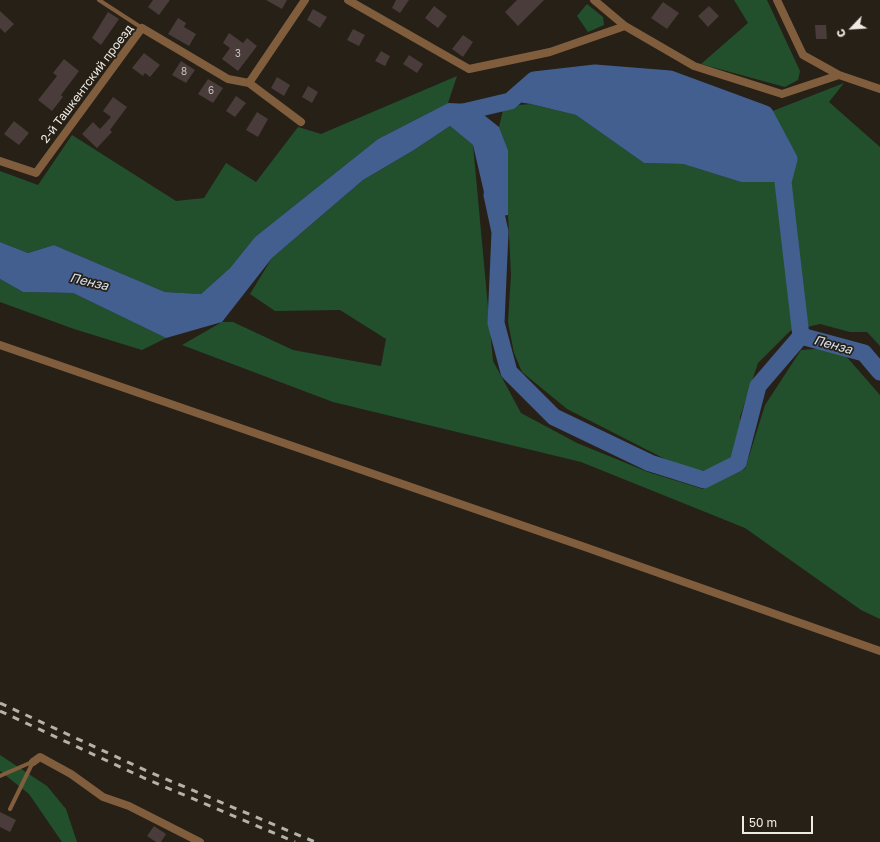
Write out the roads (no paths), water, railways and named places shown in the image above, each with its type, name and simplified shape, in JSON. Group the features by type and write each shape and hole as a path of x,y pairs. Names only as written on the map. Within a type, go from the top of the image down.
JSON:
{"street":[{"path":"250,83 305,0"},
{"path":"348,0 469,69 550,52 625,26"},
{"path":"594,0 625,26 694,66 782,94 839,75"},
{"path":"777,0 803,54 839,75 880,89"},
{"name":"2-й Ташкентский проезд","path":"0,161 36,173 142,28 228,79 250,83 301,122"},
{"path":"0,345 582,546 880,651"},
{"path":"32,762 40,757 72,774 103,797 129,806 200,842"}],"lane":[{"path":"99,0 142,28"},
{"path":"0,776 32,762"},
{"path":"10,809 32,762"}],"water":[{"path":"595,73 670,79 765,114 789,159 783,182 741,182 683,164 644,163 576,115 531,104 510,101 534,80"},
{"path":"448,103 470,104 499,127 508,150 508,215 490,218 473,145 450,126 414,150 363,180 272,258 222,322 166,338 73,293 23,292 0,279 0,242 28,253 54,245 165,292 201,294 230,268 255,237 378,139"}],"waterway":[{"path":"455,114 510,101 534,80 595,73 670,79 765,114 789,159 783,182 801,336 758,386 738,463 704,480 650,463 554,417 509,372 496,323 500,232 492,195"},
{"name":"Пенза","path":"801,336 864,353 880,372"}],"railway":[{"path":"0,703 147,771 315,842"},
{"path":"0,711 144,778 295,842"}]}
